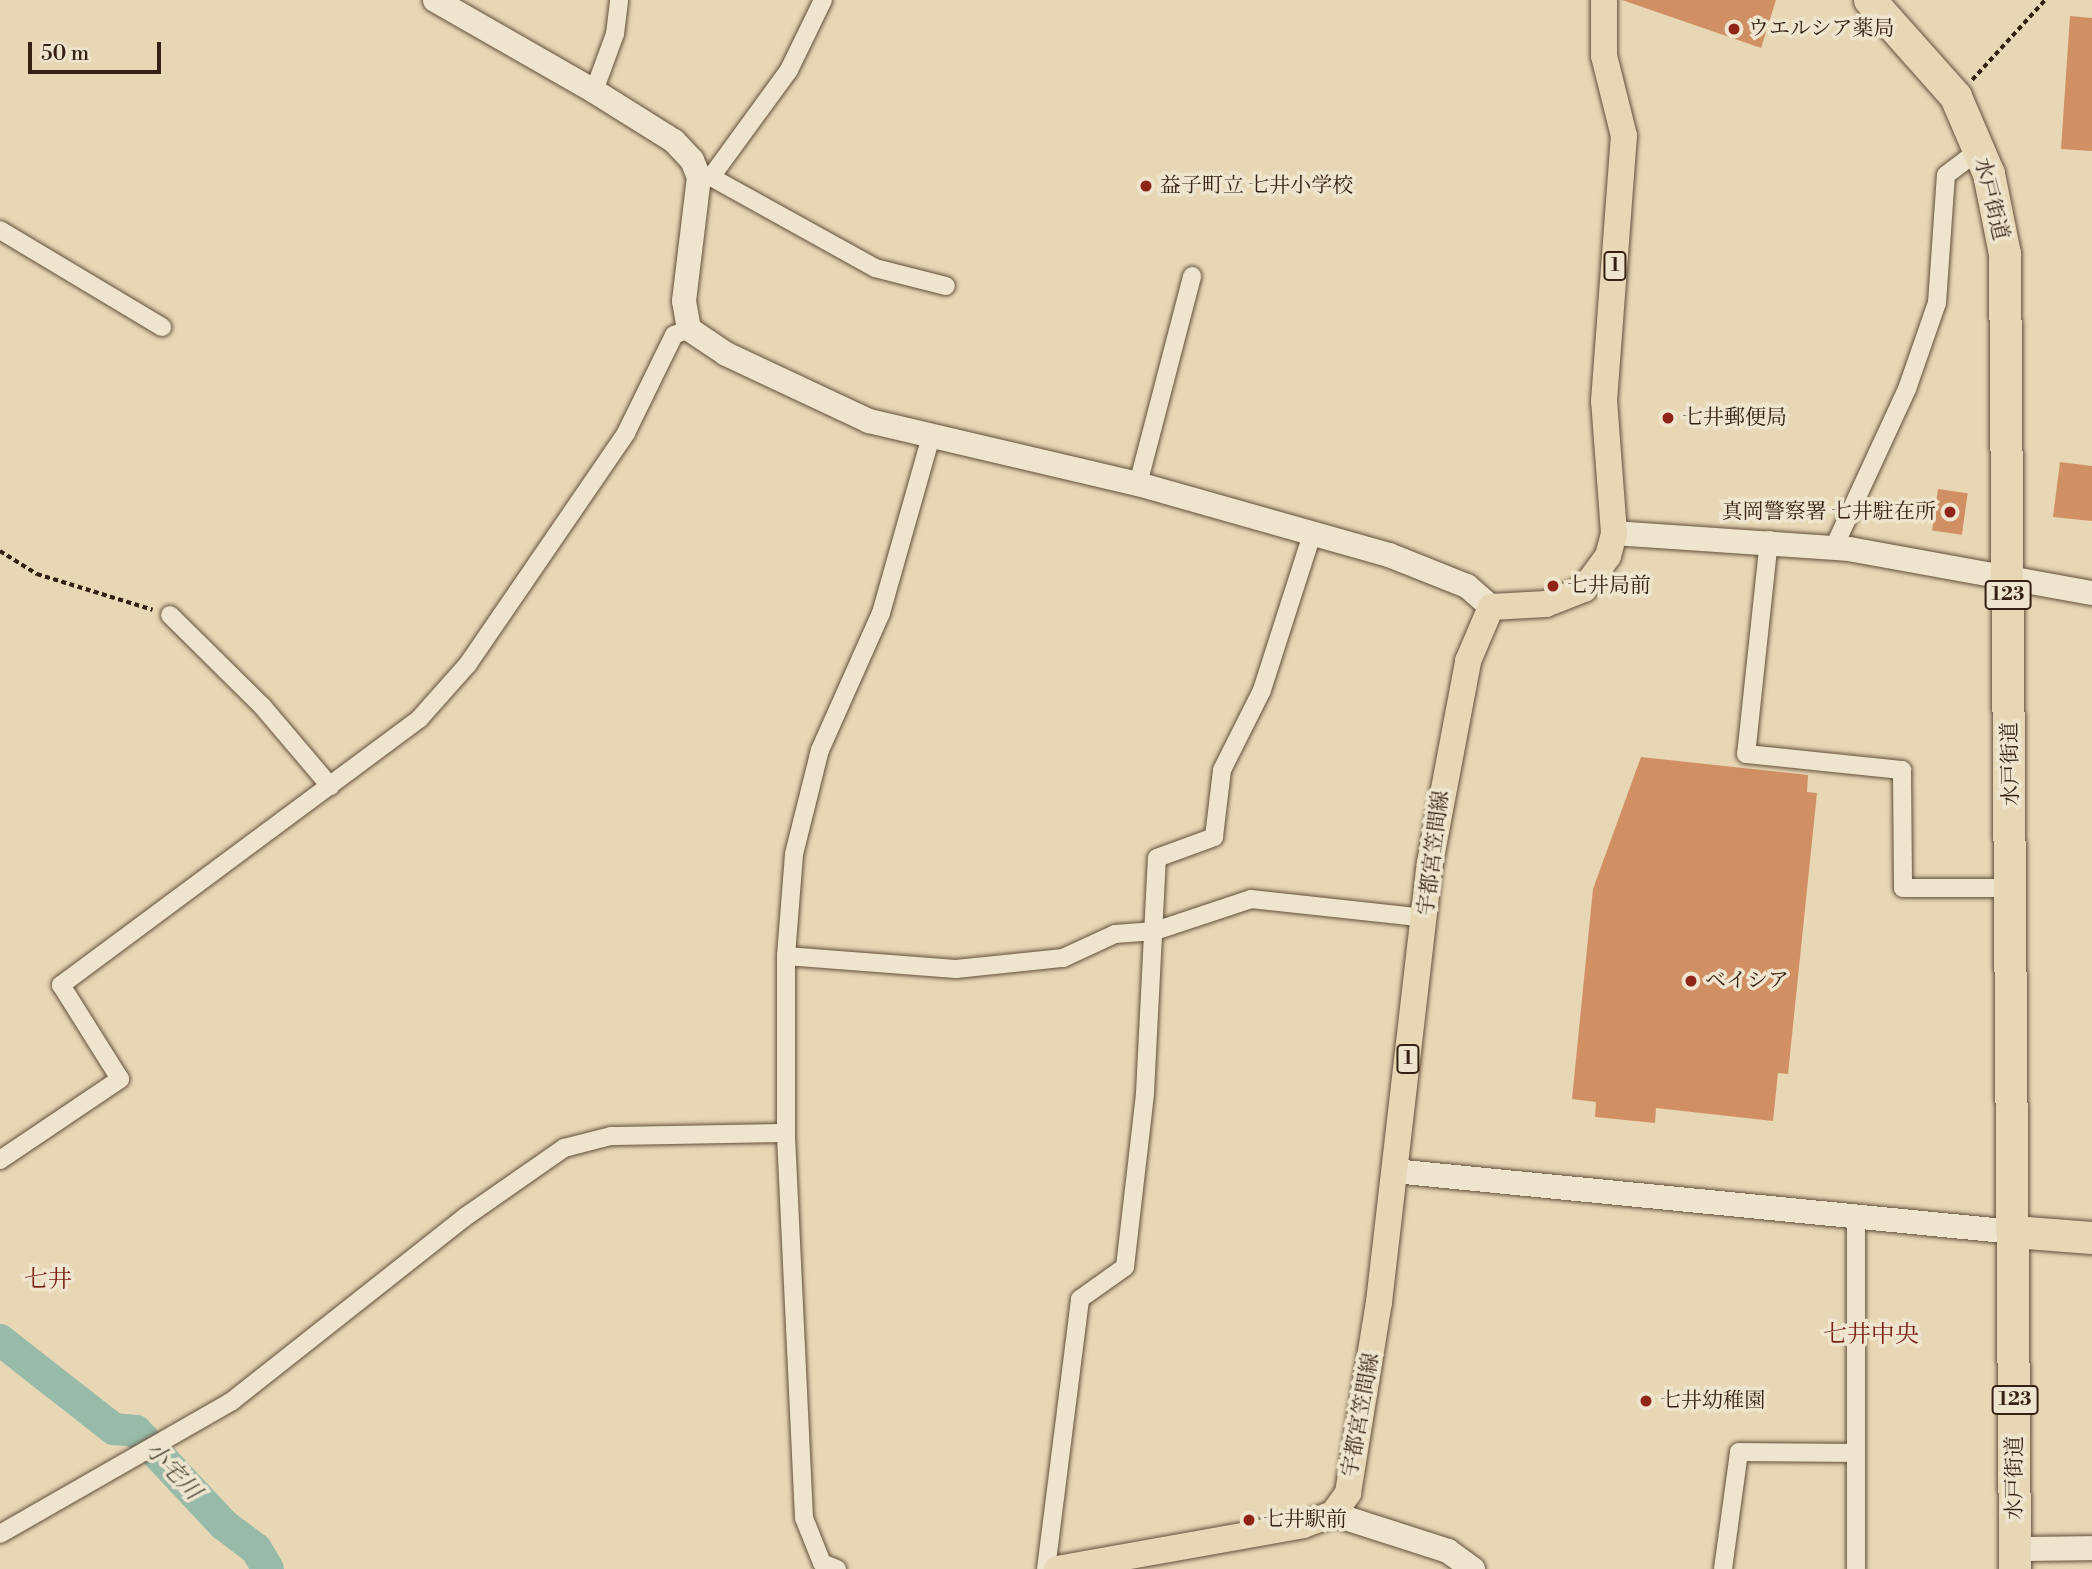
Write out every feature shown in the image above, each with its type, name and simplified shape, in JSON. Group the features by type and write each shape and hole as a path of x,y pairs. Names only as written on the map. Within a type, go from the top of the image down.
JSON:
{"highway":[{"name":"水戸街道","path":"1870,0 1956,97 1979,150 2005,254 2013,888 2015,1559"},
{"path":"2014,1232 2092,1238"}],"main road":[{"name":"1","path":"1491,607 1546,604 1584,589 1608,556 1614,533 1604,401 1624,136 1604,56 1604,0"},
{"name":"宇都宮笠間線","path":"1333,1514 1348,1493 1366,1402 1425,918 1465,674 1491,607"},
{"path":"1058,1569 1149,1561 1333,1514"}],"street":[{"path":"435,0 594,91 674,141 705,177 874,268 946,286"},
{"path":"594,91 615,34 619,0"},
{"path":"823,0 789,70 705,177 684,301 689,329 726,354 869,421 1138,484 1433,570 1491,607"},
{"path":"1835,547 1907,390 1937,303 1946,175 1979,150"},
{"path":"0,230 162,327"},
{"path":"1138,484 1192,276"},
{"path":"0,1160 120,1079 61,985 420,718 468,664 626,433 674,335 689,329"},
{"path":"837,1569 822,1563 804,1518 786,1133 786,956 794,854 820,750 881,613 930,436"},
{"path":"1614,533 1769,540 1835,547 2007,574 2092,593"},
{"path":"1046,1569 1080,1299 1125,1267 1155,931 1157,858 1214,837 1222,770 1262,690 1312,534"},
{"path":"1769,540 1746,754 1902,770 1903,888 2013,888"},
{"path":"170,615 263,707 330,786"},
{"path":"786,956 956,968 1063,958 1115,934 1155,931 1251,899 1425,918"},
{"path":"0,1534 232,1401 564,1148 611,1136 786,1133"},
{"path":"1394,1171 2014,1232"},
{"path":"1856,1216 1856,1569"},
{"path":"1723,1569 1739,1452 1855,1453"},
{"path":"1333,1514 1448,1551 1473,1569"},
{"path":"2015,1559 2092,1548"}],"path":[{"path":"1956,97 2045,0"},
{"path":"0,551 37,575 170,615"}],"building":[{"name":"ウエルシア薬局","path":"1622,0 1776,0 1761,48"},
{"path":"2070,16 2092,18 2092,151 2061,149"},
{"path":"2060,462 2092,466 2092,521 2053,517"},
{"name":"真岡警察署 七井駐在所","path":"1938,489 1968,493 1962,535 1932,531"},
{"name":"ベイシア","path":"1641,757 1808,775 1807,792 1817,793 1788,1074 1778,1073 1773,1121 1656,1108 1655,1123 1595,1117 1596,1102 1572,1099 1593,889"}],"waterway":[{"name":"小宅川","path":"0,1340 114,1429 136,1431 224,1525 256,1549 268,1569"}],"place":[{"name":"ウエルシア薬局","path":"1734,29"},
{"name":"益子町立 七井小学校","path":"1146,186"},
{"name":"七井郵便局","path":"1668,418"},
{"name":"真岡警察署 七井駐在所","path":"1950,512"},
{"name":"七井局前","path":"1553,586"},
{"name":"ベイシア","path":"1691,981"},
{"name":"七井幼稚園","path":"1646,1401"},
{"name":"七井駅前","path":"1249,1520"}],"district":[{"name":"七井","path":"48,1281"},
{"name":"七井中央","path":"1871,1336"}]}
